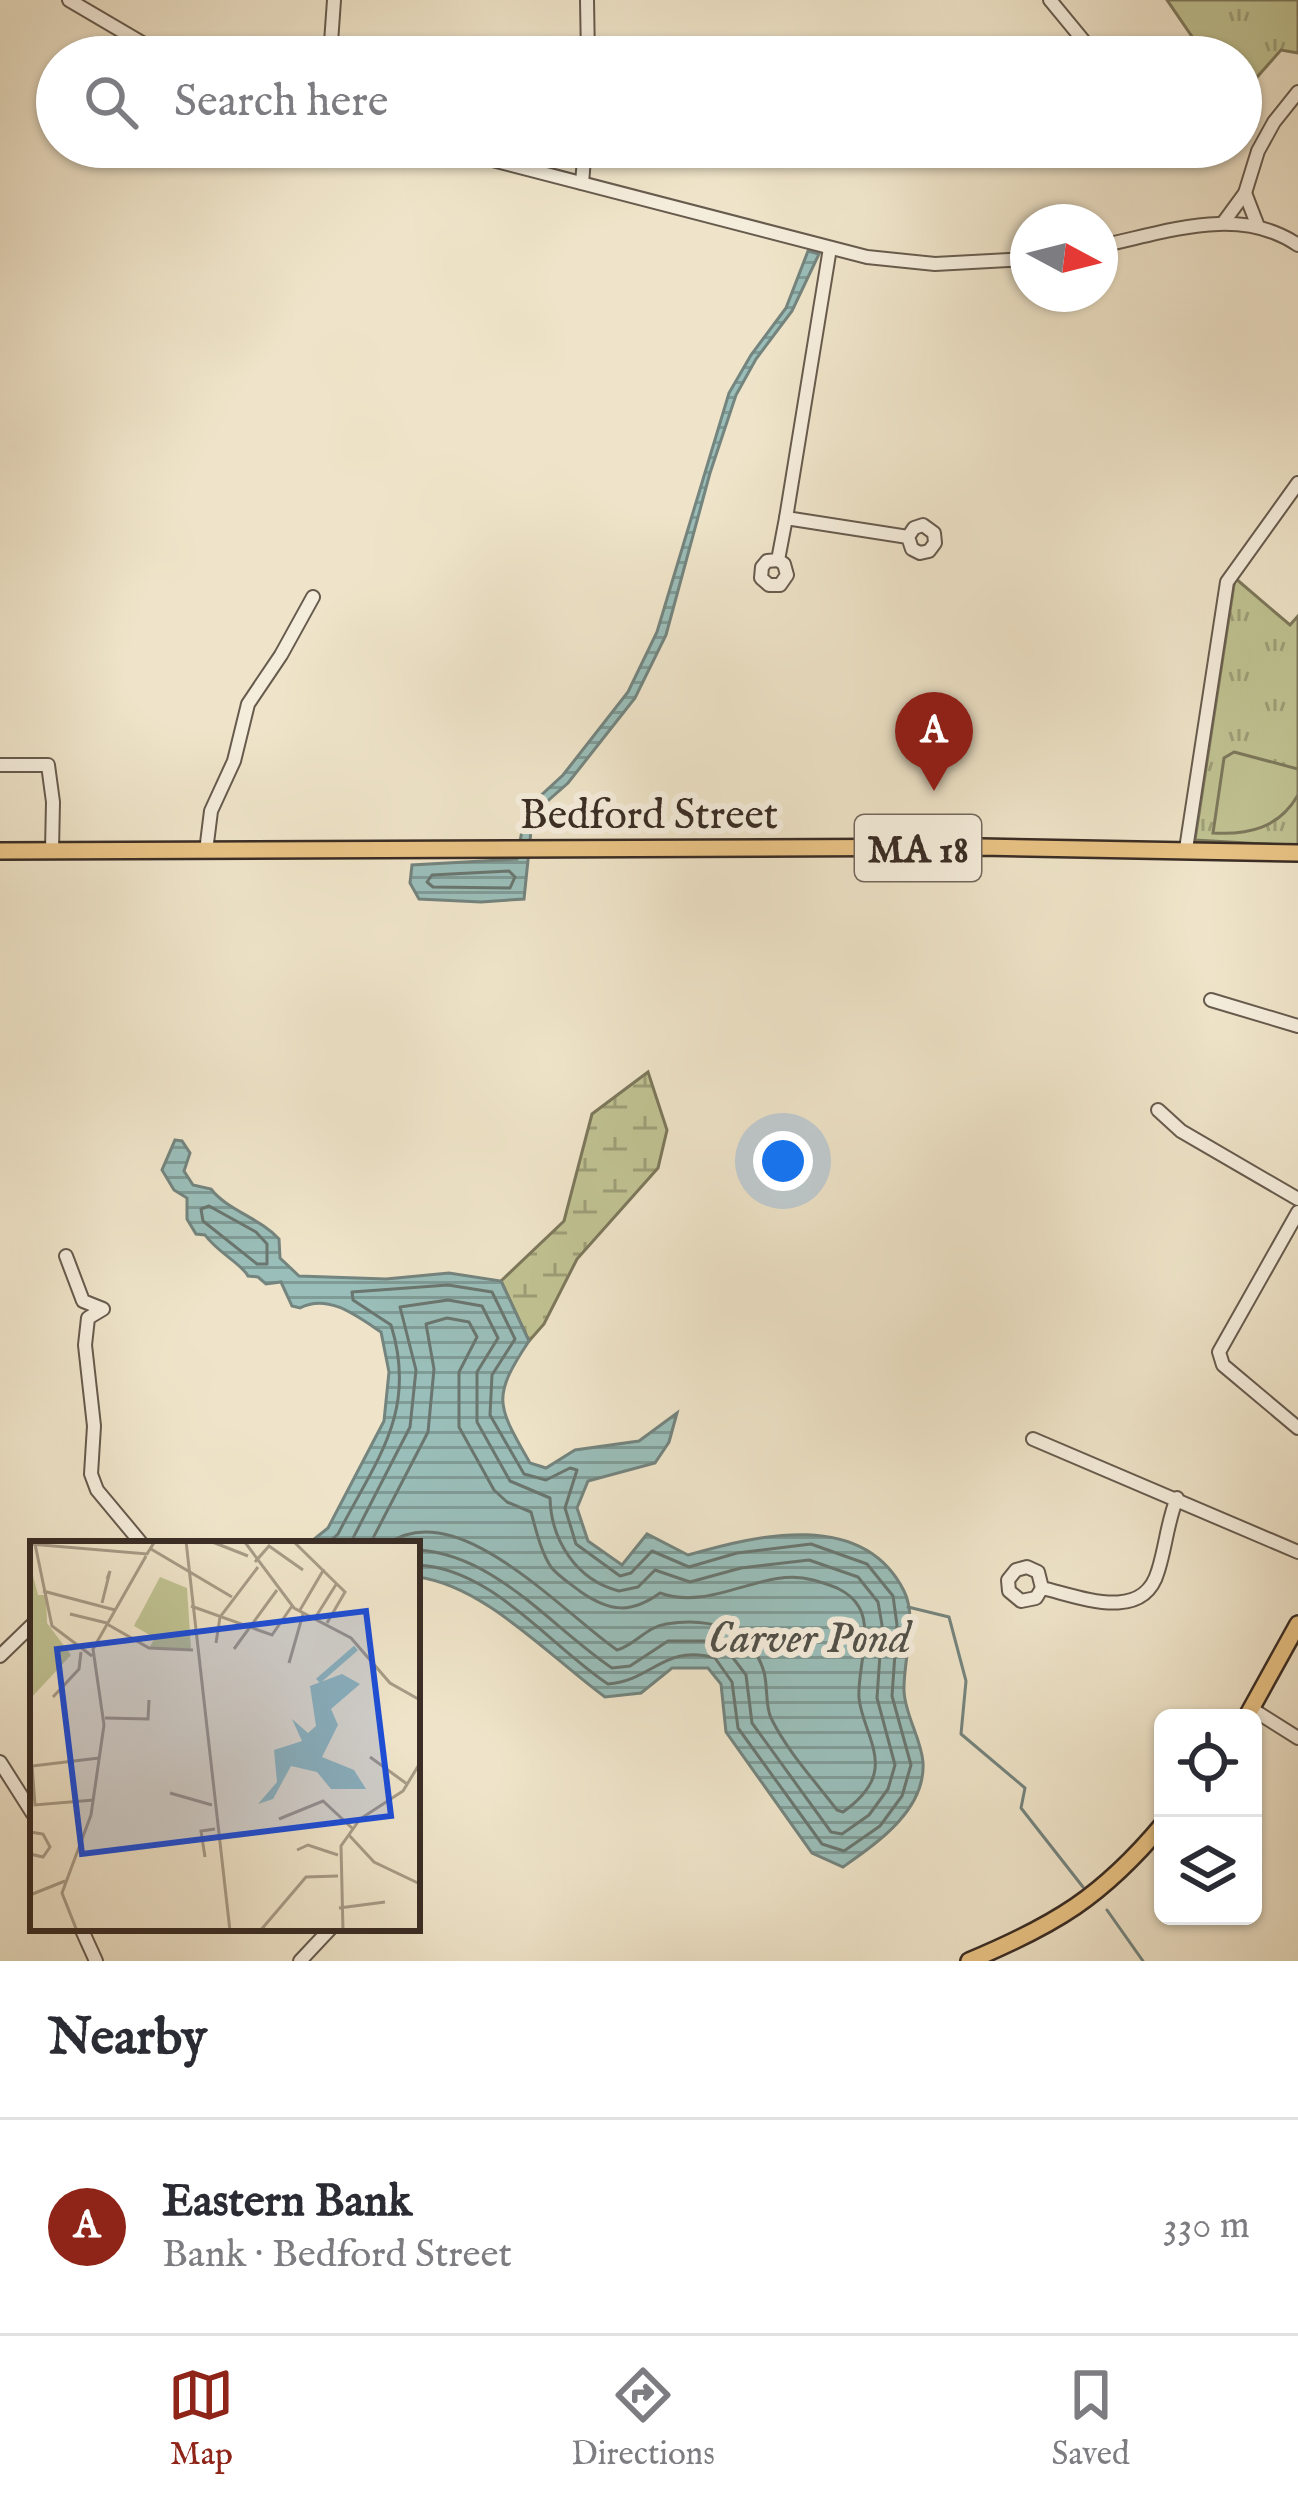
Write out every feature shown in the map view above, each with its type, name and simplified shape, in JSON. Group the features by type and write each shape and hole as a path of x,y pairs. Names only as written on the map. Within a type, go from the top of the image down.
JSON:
{"main road":[{"name":"Bedford Street","path":"0,851 1186,849 1298,853"},
{"path":"1251,1709 1296,1634"},
{"path":"969,1961 1036,1932 1083,1904 1154,1834"}],"street":[{"path":"69,0 130,36"},
{"path":"331,36 334,0"},
{"path":"587,0 588,36"},
{"path":"1050,0 1080,36"},
{"path":"1262,144 1298,92"},
{"path":"524,168 830,248 918,263 1010,260"},
{"path":"582,183 583,168"},
{"path":"1223,224 1245,193 1253,168"},
{"path":"1245,193 1258,224"},
{"path":"1118,243 1223,224 1258,224 1298,245"},
{"path":"778,560 830,248"},
{"path":"1186,849 1227,582 1298,483"},
{"path":"787,518 908,537"},
{"path":"206,851 211,811 234,761 248,704 313,597"},
{"path":"0,765 48,765 52,850"},
{"path":"1211,1000 1298,1025"},
{"path":"1158,1110 1181,1131 1298,1199"},
{"path":"1298,1212 1219,1357 1298,1428"},
{"path":"66,1256 83,1301 103,1309 88,1318 85,1345 94,1426 91,1474 97,1490 140,1541"},
{"path":"1033,1439 1298,1552"},
{"path":"1042,1588 1119,1604 1140,1597 1159,1571 1164,1533 1177,1498"},
{"path":"0,1656 30,1627"},
{"path":"1262,1720 1298,1738"},
{"path":"0,1762 30,1809"},
{"path":"82,1931 96,1961"},
{"path":"300,1961 328,1931"}],"green space":[{"path":"1167,0 1298,0 1298,53 1281,50 1262,71 1262,36 1192,36"},
{"path":"1235,578 1290,625 1298,616 1298,846 1195,840"},
{"path":"1234,752 1298,769 1298,795 1282,815 1262,827 1213,833 1224,758"},
{"path":"648,1072 667,1130 658,1168 577,1259 544,1324 529,1341 501,1281 564,1221 592,1114"}],"water":[{"path":"808,251 819,254 792,311 736,395 666,635 635,698 532,821 524,899 419,899 410,883 412,865 517,859 524,819 536,800 563,775 628,692 657,632 729,393 786,308"},
{"name":"Carver Pond","path":"175,1140 182,1141 190,1153 184,1171 193,1185 211,1189 271,1232 279,1239 280,1258 299,1276 386,1279 449,1273 501,1281 529,1341 508,1376 503,1402 530,1463 546,1468 575,1450 639,1441 677,1413 669,1442 655,1463 588,1481 577,1508 588,1541 622,1565 647,1534 688,1555 776,1536 836,1538 863,1548 886,1565 908,1602 904,1691 923,1762 917,1795 897,1824 843,1867 812,1853 726,1732 721,1684 708,1668 672,1668 641,1693 605,1697 491,1608 442,1583 420,1578 420,1541 312,1541 328,1528 384,1421 389,1372 381,1332 332,1305 292,1306 281,1282 266,1284 248,1276 205,1235 196,1234 187,1219 187,1198 174,1190 162,1170"}],"waterway":[{"path":"908,1607 949,1617 966,1681 961,1734 1025,1788 1021,1808 1083,1887"},
{"path":"1107,1910 1143,1961"}],"place":[{"name":"Eastern Bank","path":"934,791"}]}
